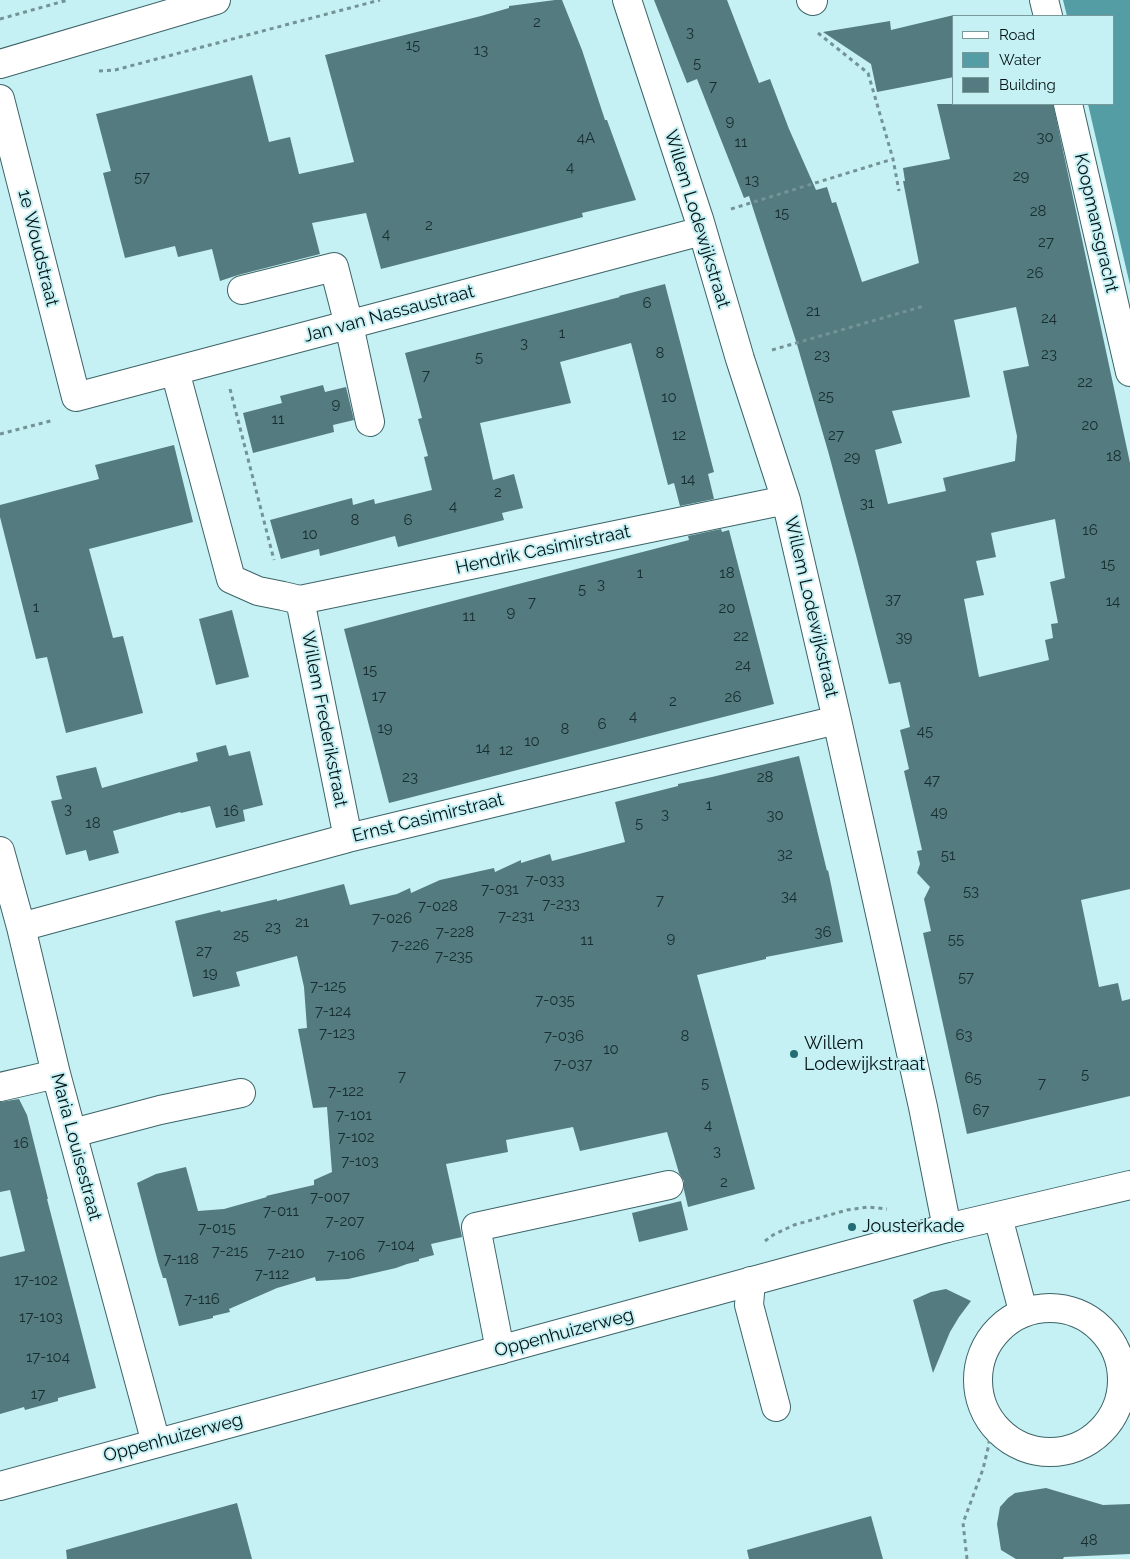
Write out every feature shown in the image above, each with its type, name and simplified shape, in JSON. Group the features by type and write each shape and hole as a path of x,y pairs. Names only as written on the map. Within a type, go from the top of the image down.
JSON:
{"street":[{"path":"0,64 216,0"},
{"name":"Willem Lodewijkstraat","path":"627,0 701,225 740,359 786,500 838,720 924,1107 947,1228"},
{"path":"1044,0 1048,15"},
{"name":"1e Woudstraat","path":"0,99 76,397"},
{"name":"Koopmansgracht","path":"1068,105 1130,372"},
{"name":"Jan van Nassaustraat","path":"76,397 349,325 701,225"},
{"path":"242,290 334,267 370,422"},
{"path":"175,370 231,579 258,591 292,598"},
{"name":"Hendrik Casimirstraat","path":"292,598 786,500"},
{"name":"Willem Frederikstraat","path":"292,598 348,838"},
{"name":"Ernst Casimirstraat","path":"21,927 348,838 838,720"},
{"name":"Maria Louisestraat","path":"0,851 21,927 56,1074 156,1443"},
{"path":"0,1087 56,1074"},
{"path":"73,1133 160,1110 242,1093"},
{"path":"500,1350 476,1226 669,1185"},
{"name":"Oppenhuizerweg","path":"0,1486 947,1228 1130,1185"},
{"path":"998,1217 1023,1311"},
{"path":"751,1281 749,1305 776,1407"},
{"path":"1056,1306 1088,1317 1113,1342 1122,1363 1122,1395 1110,1422 1087,1443 1064,1452 1031,1450 1005,1438 989,1422 979,1398 978,1367 986,1344 1005,1321 1023,1311 1056,1306"}],"path":[{"path":"0,19 68,0"},
{"path":"60,46 91,71 115,70 380,0"},
{"path":"812,1 810,28 868,73 893,159 899,191"},
{"path":"701,225 893,159"},
{"path":"740,359 924,306"},
{"path":"222,358 292,598"},
{"path":"0,434 61,418 76,397"},
{"path":"967,1559 964,1523 983,1469 989,1444 989,1422"}],"water":[{"path":"1063,0 1130,0 1130,285 1088,105 1115,105 1115,15 1067,15"}],"building":[{"path":"562,0 636,200 582,213 583,217 381,269 366,213 312,223 320,254 220,281 212,249 178,257 175,246 125,258 103,173 111,171 96,114 252,75 269,142 290,137 299,174 354,162 325,55 481,16 509,8 509,6"},
{"path":"654,0 727,0 759,83 770,79 789,129 816,190 827,187 832,203 836,202 862,282 919,263 903,181 905,181 903,168 950,159 937,104 1053,105 1130,463 1130,889 1081,900 1099,987 1118,983 1122,1001 1130,999 1130,1096 967,1134 923,933 931,931 924,899 930,887 917,873 920,864 917,851 922,850 904,771 909,769 900,730 910,727 900,682 889,684 828,451 796,341 749,196 744,198 697,79 687,83","holes":["1016,307 1029,366 1003,371 1017,436 1015,461 943,478 946,491 888,504 875,450 902,443 892,411 970,397 954,320","1055,519 1065,578 1050,582 1058,623 1051,624 1053,638 1045,640 1049,660 979,677 964,599 984,595 976,561 996,557 991,533"]},
{"path":"952,15 952,77 877,92 871,64 823,32 890,21 891,30"},
{"path":"665,284 714,472 708,474 714,499 680,506 674,483 668,485 631,343 560,362 571,403 480,423 493,480 514,474 523,508 502,513 504,520 398,547 395,536 320,556 319,549 281,559 270,520 352,498 353,505 374,499 375,504 432,490 424,457 428,456 418,419 422,418 405,353"},
{"path":"323,385 325,392 346,387 354,420 333,425 334,432 253,453 243,413 282,403 280,396"},
{"path":"174,445 193,522 89,549 113,638 123,636 143,713 66,733 47,657 36,659 0,517 0,505 99,479 95,465"},
{"path":"721,529 722,532 729,530 774,704 389,803 344,629 689,540 688,536"},
{"path":"232,610 249,677 216,685 199,619"},
{"path":"226,745 229,756 250,751 263,805 243,810 245,821 216,828 210,806 180,812 113,831 119,853 89,861 86,850 66,855 51,801 62,799 56,776 96,767 102,788 198,761 196,753"},
{"path":"799,756 828,870 843,942 766,957 766,959 697,975 755,1189 688,1207 684,1181 679,1173 667,1132 580,1151 573,1127 506,1140 508,1152 446,1164 462,1237 431,1244 434,1255 396,1268 348,1279 316,1281 315,1277 277,1288 229,1309 230,1312 179,1326 166,1278 163,1278 158,1262 137,1183 156,1174 186,1167 198,1211 224,1209 266,1196 314,1185 314,1180 332,1172 327,1107 313,1108 298,1029 307,1028 304,987 297,956 236,972 240,986 193,997 175,921 220,910 221,912 277,899 277,901 344,884 350,905 397,894 410,888 411,893 440,880 494,868 495,872 521,860 521,863 550,854 552,861 625,842 615,802 678,786 678,784"},
{"path":"19,1099 27,1115 96,1388 58,1398 58,1401 25,1410 24,1407 0,1414 0,1257 25,1251 10,1190 0,1192 0,1102"},
{"path":"681,1201 688,1230 639,1242 632,1213"},
{"path":"946,1289 971,1301 950,1332 933,1373 913,1300 931,1292"},
{"path":"1046,1488 1103,1505 1130,1504 1130,1554 1064,1557 1063,1559 1016,1559 1001,1550 997,1524 1000,1507 1015,1493"},
{"path":"237,1503 252,1559 67,1559 66,1550"},
{"path":"871,1516 883,1559 749,1559 747,1550"}],"place":[{"name":"Willem Lodewijkstraat","path":"794,1054"},
{"name":"Jousterkade","path":"852,1227"}]}
